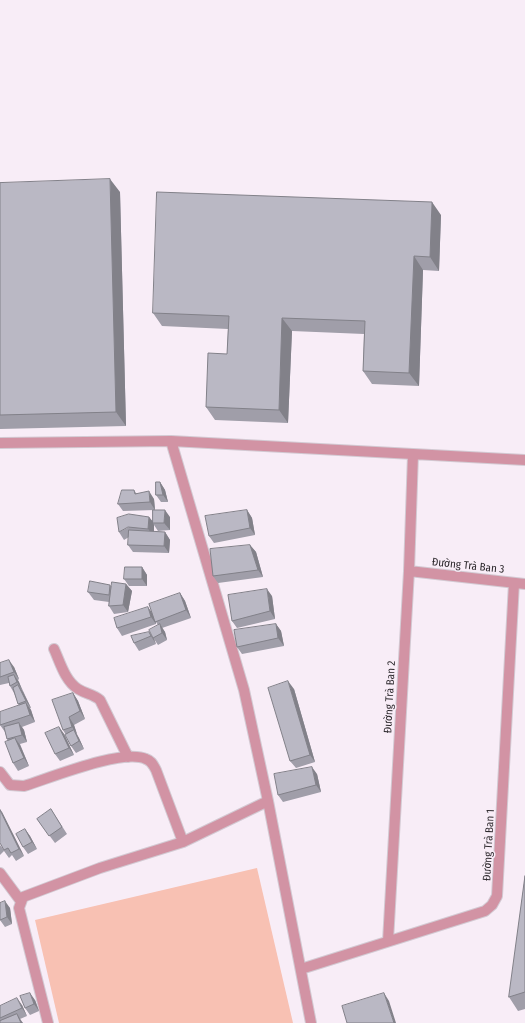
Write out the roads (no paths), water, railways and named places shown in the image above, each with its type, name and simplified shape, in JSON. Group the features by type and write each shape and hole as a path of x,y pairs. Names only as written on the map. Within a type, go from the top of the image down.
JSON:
{"street":[{"path":"172,441 244,690 268,801 311,1023"},
{"path":"0,443 172,441 525,460"},
{"name":"Đường Trà Ban 2","path":"388,941 409,571 413,454"},
{"name":"Đường Trà Ban 3","path":"409,571 525,584"},
{"name":"Đường Trà Ban 1","path":"301,969 485,911 497,896 514,583"},
{"path":"54,649 69,681 81,691 94,694 100,700 128,756"},
{"path":"0,772 10,785 24,786 105,760 128,756 146,758 152,762 183,842"},
{"path":"20,900 26,896 100,868 183,842 268,801"},
{"path":"0,873 20,900 19,908 48,1023"}]}
